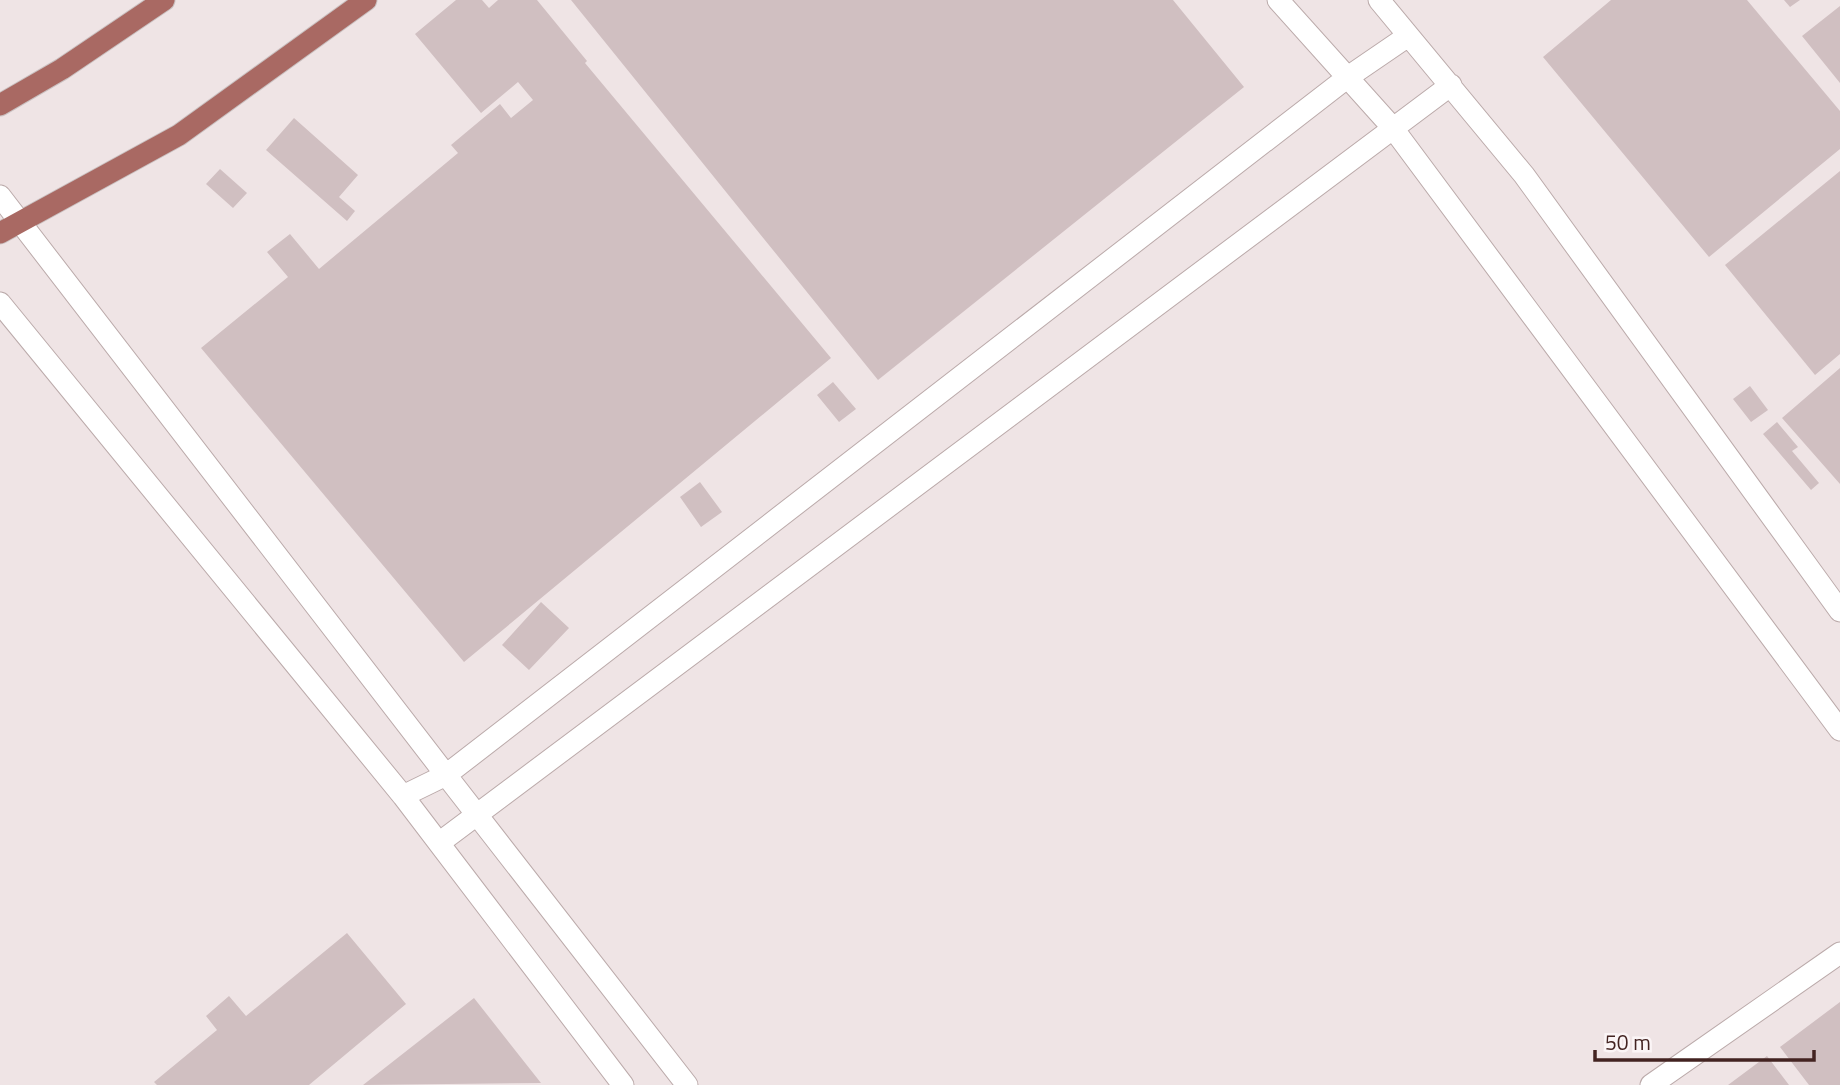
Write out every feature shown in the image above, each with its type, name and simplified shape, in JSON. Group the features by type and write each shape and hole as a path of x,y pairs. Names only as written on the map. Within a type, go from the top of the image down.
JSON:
{"main road":[{"path":"0,105 62,69 164,0"},
{"path":"0,233 179,135 366,0"}],"street":[{"path":"1278,0 1392,127 1840,730"},
{"path":"1379,0 1524,175 1836,596"},
{"path":"403,796 446,775 1348,77 1408,36"},
{"path":"439,843 1451,85"},
{"path":"0,196 687,1085"},
{"path":"0,303 403,796 622,1085"},
{"path":"1651,1085 1840,953"}],"building":[{"path":"456,0 482,0 489,8 498,0 537,0 587,61 585,63 831,358 464,662 201,348 288,277 267,252 290,234 319,269 458,153 451,145 500,104 511,118 533,100 518,82 481,113 415,34"},
{"path":"571,0 1173,0 1244,87 878,380"},
{"path":"1611,0 1747,0 1840,111 1840,149 1709,257 1543,57"},
{"path":"1784,0 1800,0 1790,7"},
{"path":"1840,6 1840,83 1802,36"},
{"path":"294,118 358,175 339,197 355,211 347,221 266,150"},
{"path":"220,169 247,193 233,208 206,184"},
{"path":"1840,171 1840,354 1815,375 1725,265"},
{"path":"1840,368 1840,484 1782,418"},
{"path":"833,382 856,409 839,422 817,395"},
{"path":"1750,386 1768,410 1751,422 1733,399"},
{"path":"1777,422 1798,447 1792,451 1819,483 1811,490 1763,434"},
{"path":"700,482 722,512 701,527 680,497"},
{"path":"541,602 569,628 529,670 502,645"},
{"path":"347,933 406,1004 309,1085 157,1085 154,1082 217,1030 206,1016 229,996 246,1016"},
{"path":"474,998 541,1083 363,1085"},
{"path":"1840,1002 1840,1085 1809,1085 1780,1047"},
{"path":"1767,1056 1789,1085 1728,1085"}]}
